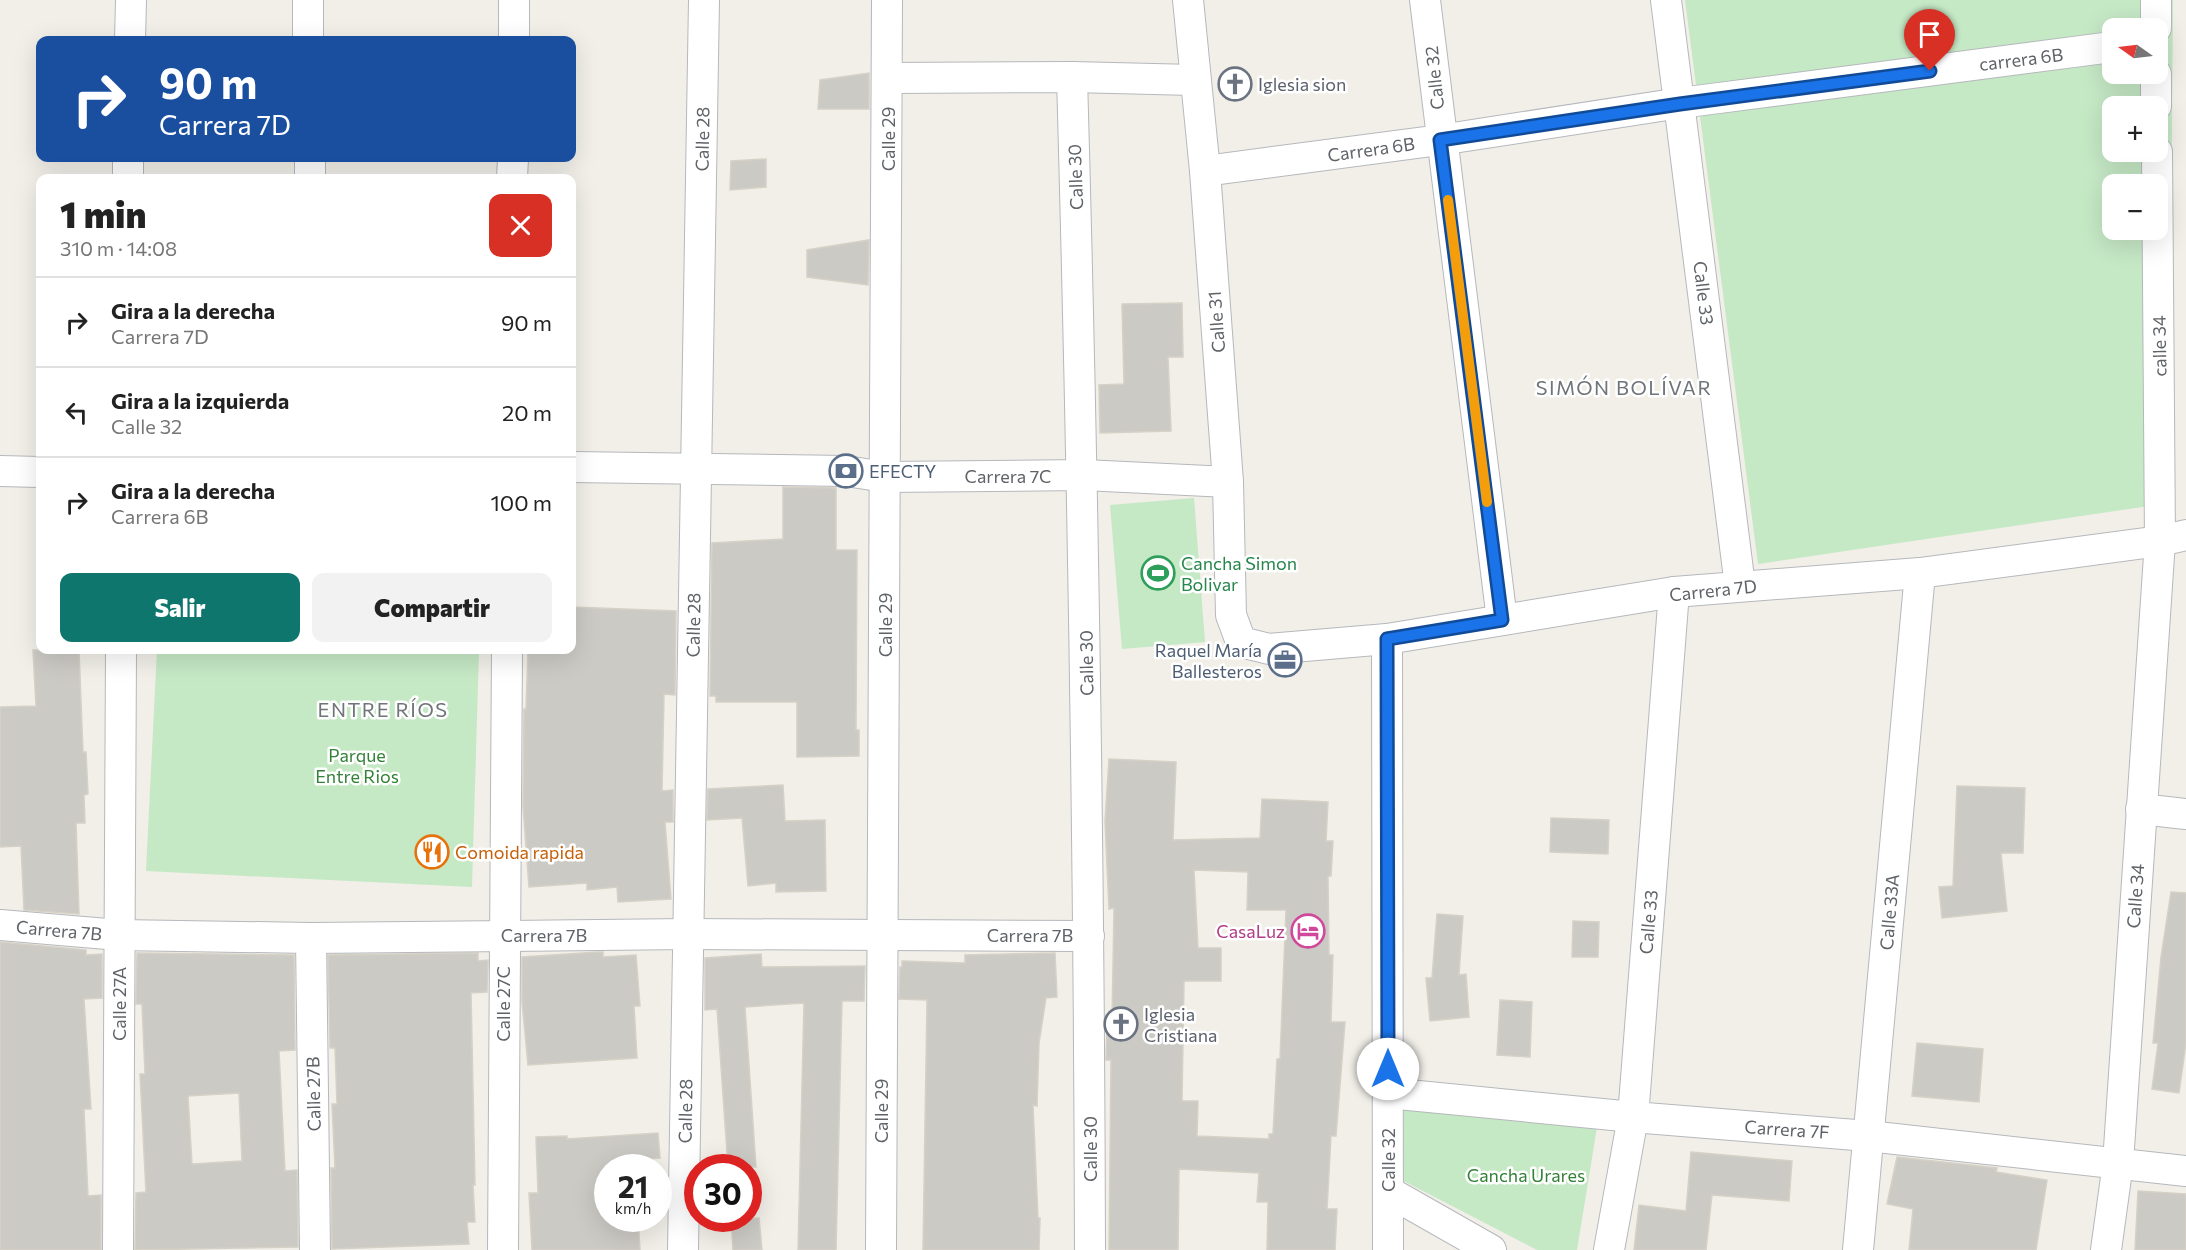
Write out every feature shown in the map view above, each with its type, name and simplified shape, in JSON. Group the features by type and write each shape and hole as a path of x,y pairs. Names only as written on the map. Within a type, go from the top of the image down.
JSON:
{"street":[{"path":"130,36 131,0"},
{"path":"308,0 308,36"},
{"path":"514,0 514,36"},
{"name":"Calle 28","path":"683,1250 704,0"},
{"name":"Calle 29","path":"881,1250 887,0"},
{"name":"Calle 31","path":"1188,0 1194,80 1205,171 1228,482 1231,615 1241,642"},
{"name":"Calle 32","path":"1425,0 1440,140 1502,620"},
{"name":"Calle 33","path":"1666,0 1740,586"},
{"path":"2156,0 2156,18"},
{"name":"carrera 6B","path":"1680,104 2102,48"},
{"path":"888,78 1072,77 1194,80"},
{"name":"Calle 30","path":"1072,77 1084,475 1090,1250"},
{"name":"Carrera 6B","path":"1205,171 1440,140 1680,104"},
{"name":"calle 34","path":"2157,162 2173,538"},
{"name":"Carrera 7C","path":"576,467 846,471 885,477 1084,475 1228,482"},
{"path":"0,471 36,472"},
{"name":"Carrera 7D","path":"1241,642 1269,649 1387,639 1674,592 1920,573 2173,538"},
{"name":"Calle 34","path":"2106,1250 2118,1163 2141,809 2173,538"},
{"name":"Calle 33A","path":"1858,1250 1920,573"},
{"name":"Calle 33","path":"1609,1250 1633,1117 1674,592"},
{"name":"Calle 32","path":"1387,639 1388,1250"},
{"name":"Calle 27A","path":"118,1250 121,654"},
{"name":"Calle 27C","path":"503,1250 503,935 507,654"},
{"path":"2141,809 2186,814"},
{"name":"Carrera 7B","path":"0,925 119,935 311,938 688,934 1089,936"},
{"name":"Calle 27B","path":"311,938 315,1250"},
{"name":"Carrera 7F","path":"1388,1093 1633,1117 1868,1136 2186,1171"},
{"path":"1389,1192 1491,1250"}],"green space":[{"path":"1685,0 2173,0 2169,503 1758,564"},
{"name":"Cancha Simon Bolivar","path":"1194,498 1205,642 1122,649 1110,505"},
{"name":"Parque Entre Rios","path":"157,654 479,654 472,887 146,871"},
{"name":"Cancha Urares","path":"1402,1099 1598,1121 1577,1250 1537,1250 1396,1177"}],"building":[{"path":"869,73 869,109 818,109 820,80"},
{"path":"766,159 766,187 730,190 731,161"},
{"path":"869,240 868,285 807,277 807,250"},
{"path":"1182,303 1183,357 1168,357 1171,431 1100,433 1099,385 1124,384 1122,304"},
{"path":"783,487 836,488 836,550 857,550 856,730 859,730 859,756 797,757 797,702 716,702 716,696 710,696 712,543 783,539"},
{"path":"576,607 676,611 675,695 664,694 662,791 673,790 673,822 665,822 671,899 618,902 617,887 587,890 587,883 529,887 523,806 524,709 526,709 528,654 576,654"},
{"path":"33,650 36,650 36,654 79,654 83,752 86,752 88,794 84,795 85,823 76,823 79,914 24,910 21,846 0,847 0,707 36,706"},
{"path":"1109,759 1176,762 1173,840 1260,838 1262,799 1328,802 1326,841 1333,841 1331,876 1328,876 1329,955 1333,955 1331,1022 1345,1022 1336,1136 1331,1136 1327,1209 1337,1209 1335,1250 1267,1250 1268,1202 1257,1202 1259,1173 1179,1169 1178,1250 1109,1250 1111,1060 1106,1060 1107,1026 1112,1026 1114,908 1109,909 1105,821","holes":["1194,870 1248,872 1247,910 1286,910 1280,1059 1277,1059 1273,1134 1269,1134 1269,1139 1197,1136 1198,1101 1182,1101 1184,981 1221,981 1221,948 1198,948"]},
{"path":"783,785 785,821 825,820 826,891 776,892 776,883 748,886 742,818 707,820 708,789"},
{"path":"1957,786 2025,788 2023,853 2001,853 2007,911 1942,918 1939,887 1953,886"},
{"path":"1551,818 1609,820 1608,854 1550,852"},
{"path":"2171,892 2186,893 2186,1043 2179,1093 2152,1089 2158,1043 2153,1043 2161,957"},
{"path":"1437,914 1463,916 1459,975 1466,974 1469,1017 1430,1021 1426,978 1432,978"},
{"path":"1573,921 1599,922 1598,957 1572,957"},
{"path":"0,942 86,950 86,955 102,954 102,998 84,999 91,1109 84,1109 88,1196 101,1195 101,1250 0,1250"},
{"path":"603,952 603,957 636,955 640,1006 634,1006 637,1058 528,1065 522,1001 522,957"},
{"path":"137,953 294,955 295,1050 279,1051 285,1171 297,1170 298,1247 135,1250 136,1193 146,1192 140,1074 145,1074 142,1004 136,1004","holes":["239,1093 242,1161 192,1164 188,1096"]},
{"path":"478,953 478,961 488,960 487,992 471,993 475,1222 467,1222 469,1244 332,1249 331,1168 335,1168 332,1104 337,1104 335,1048 330,1048 328,955"},
{"path":"1055,953 1057,997 1046,998 1039,1043 1037,1106 1033,1105 1038,1218 1040,1218 1039,1250 923,1250 927,1000 899,999 902,961 965,963 965,955"},
{"path":"761,954 762,967 865,966 864,1001 842,1001 836,1250 798,1250 804,1003 745,1007 755,1154 727,1154 717,1009 705,1010 705,958"},
{"path":"1500,1000 1532,1002 1530,1057 1497,1055"},
{"path":"1917,1043 1983,1049 1979,1102 1912,1096"},
{"path":"658,1133 660,1154 594,1154 594,1232 639,1232 640,1250 532,1250 529,1193 538,1193 536,1137 567,1136 567,1139"},
{"path":"1691,1152 1792,1161 1789,1201 1712,1195 1706,1250 1634,1250 1639,1205 1686,1211"},
{"path":"1897,1157 1997,1168 1996,1172 2047,1180 2036,1250 1909,1250 1913,1209 1887,1204"},
{"path":"2138,1191 2186,1194 2186,1250 2135,1250"},
{"path":"732,1232 760,1232 762,1250 733,1250"}],"slow traffic":[{"path":"1448,200 1487,502"}],"place":[{"name":"Iglesia sion","path":"1235,84"},
{"name":"EFECTY","path":"846,471"},
{"name":"Cancha Simon Bolivar","path":"1158,573"},
{"name":"Raquel María Ballesteros","path":"1285,660"},
{"name":"Comoida rapida","path":"432,852"},
{"name":"CasaLuz","path":"1308,931"},
{"name":"Iglesia Cristiana","path":"1121,1024"}],"district":[{"name":"SIMÓN BOLÍVAR","path":"1624,387"},
{"name":"ENTRE RÍOS","path":"383,709"}],"route":[{"path":"1388,1069 1387,639 1502,620 1440,140 1680,104 1930,71"}]}
